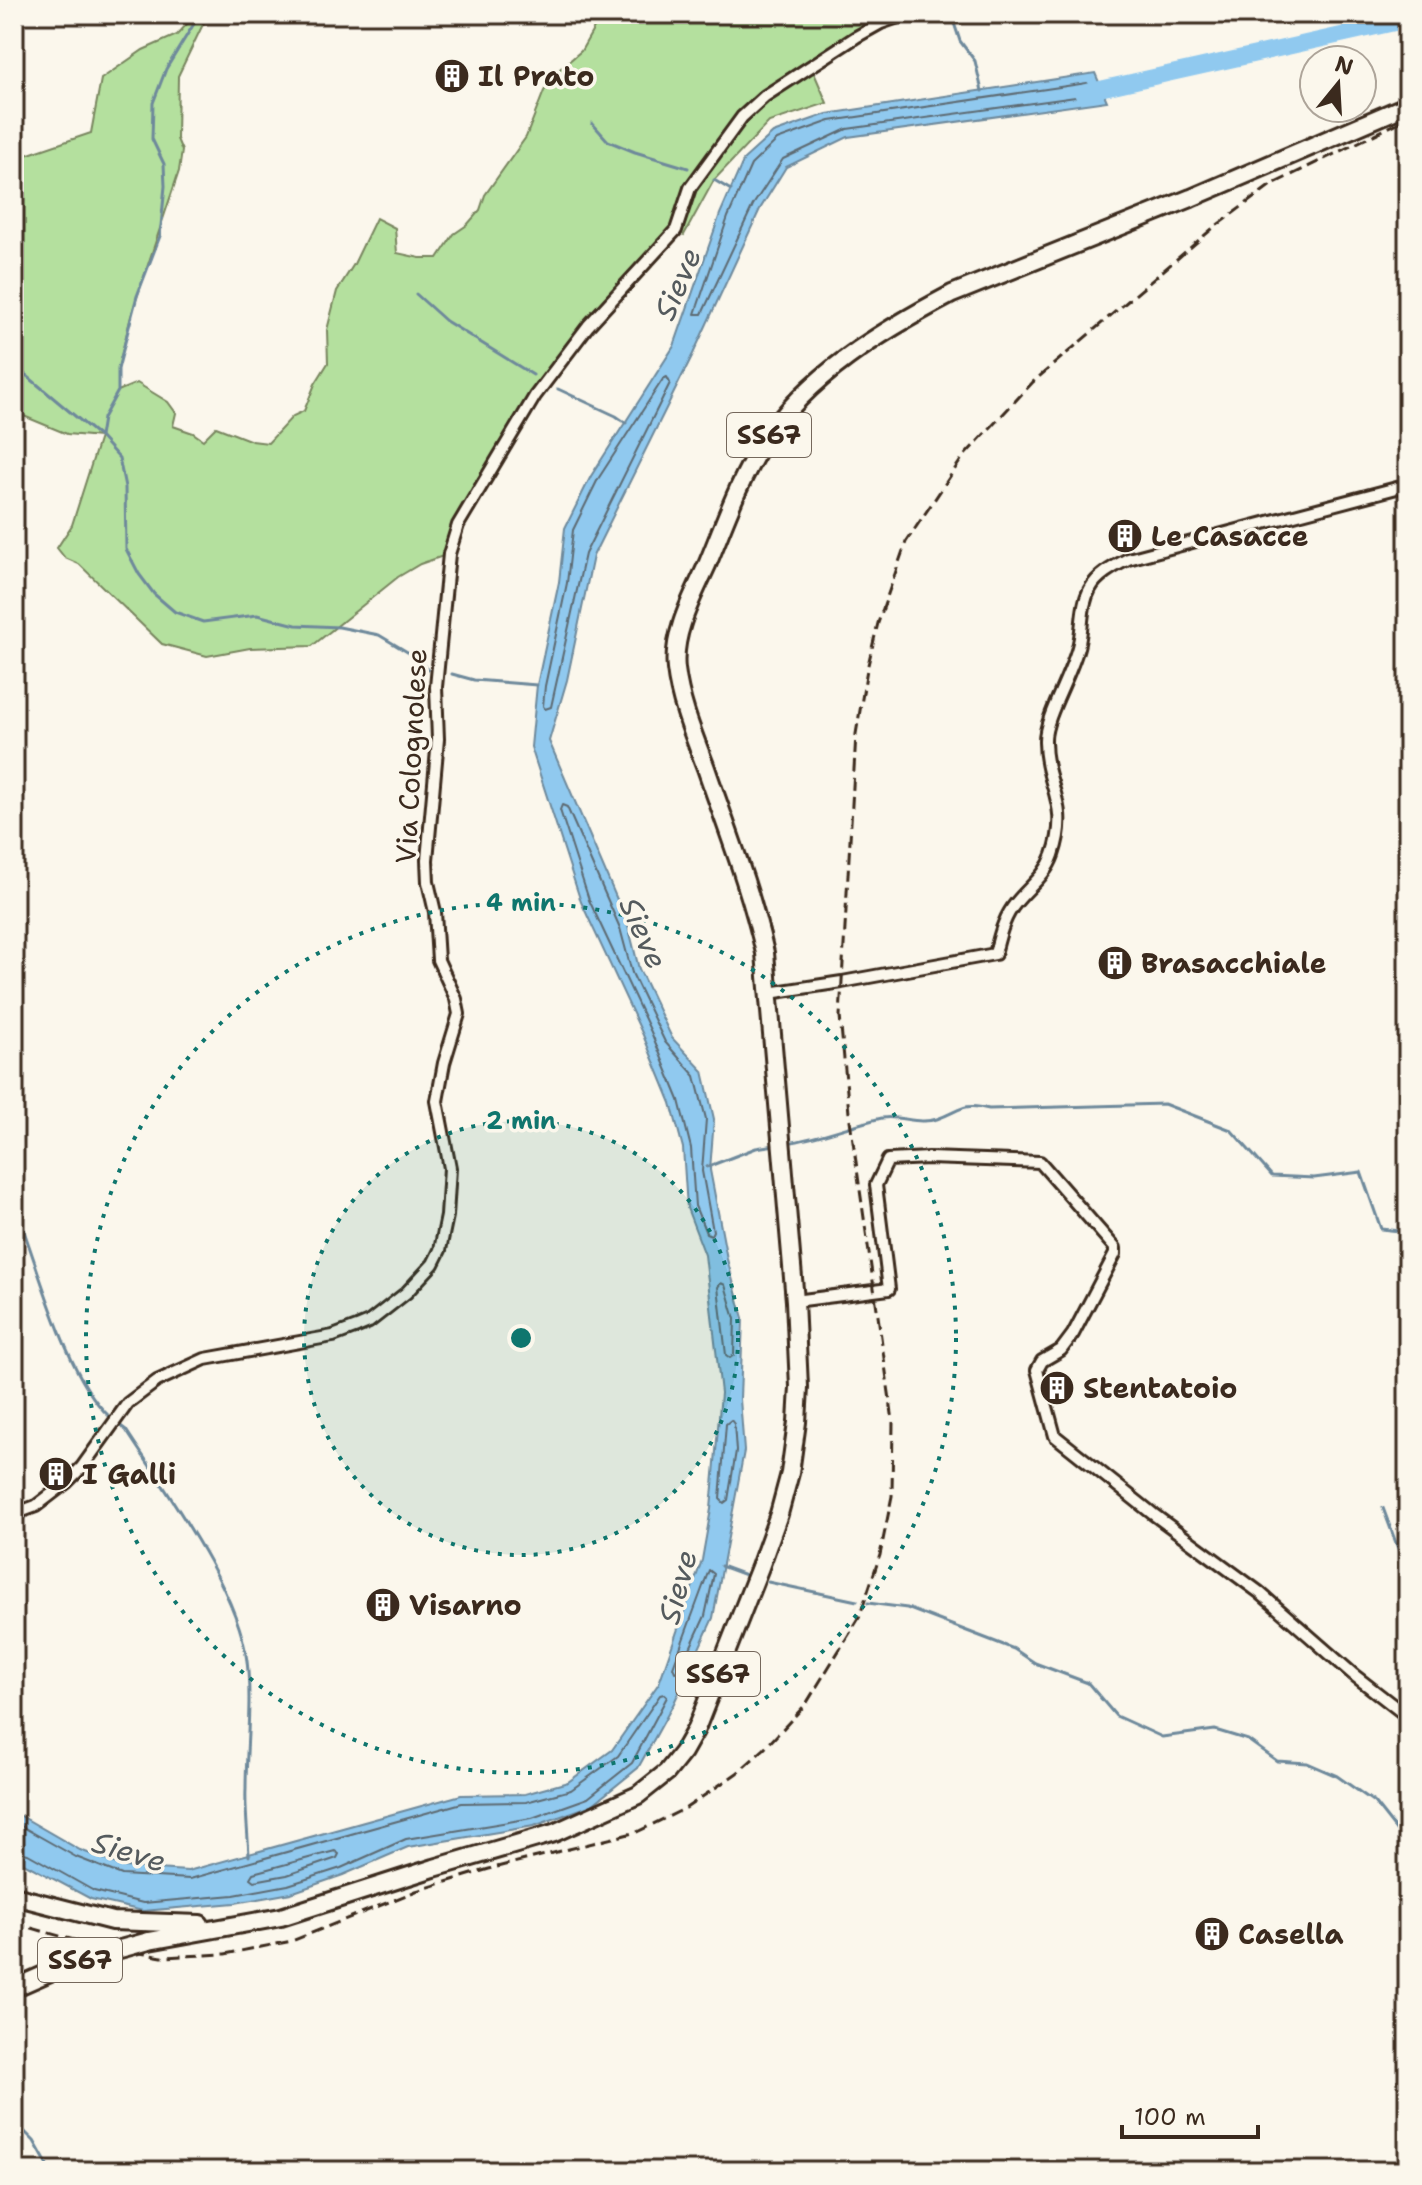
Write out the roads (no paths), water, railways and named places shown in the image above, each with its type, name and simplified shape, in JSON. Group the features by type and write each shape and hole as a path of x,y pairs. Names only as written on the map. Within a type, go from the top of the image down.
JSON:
{"main road":[{"name":"SS67","path":"14,1988 73,1962 149,1941 281,1917 554,1833 638,1795 667,1772 683,1752 696,1729 760,1567 790,1473 799,1387 795,1301 769,993 758,920 687,716 675,666 683,620 745,477 784,414 811,387 842,361 915,314 952,294 1191,198 1408,105"},
{"path":"14,1896 112,1921 199,1924 281,1917"}],"street":[{"name":"Via Colognolese","path":"14,1514 36,1506 66,1483 82,1467 128,1403 157,1381 205,1359 333,1336 369,1322 406,1293 433,1264 440,1250 447,1216 450,1168 437,1101 459,1014 456,999 438,960 427,860 438,739 436,687 449,554 458,525 535,396 588,326 676,230 690,188 742,117 765,96 856,37 881,23 907,14"},
{"path":"769,993 995,954 1000,933 1012,908 1044,874 1053,856 1059,831 1060,805 1044,739 1079,644 1084,607 1091,587 1107,571 1128,559 1408,485"},
{"path":"795,1301 889,1289 876,1185 888,1160 929,1158 1040,1162 1115,1248 1115,1254 1073,1334 1061,1350 1042,1361 1037,1370 1055,1436 1153,1514 1259,1592 1354,1675 1408,1717"}],"water":[{"name":"Sieve","path":"1095,73 1107,101 848,137 786,167 760,209 693,354 593,556 567,680 549,741 628,925 639,969 672,1038 703,1071 714,1119 710,1170 727,1259 743,1318 740,1399 744,1451 713,1618 674,1703 638,1768 592,1805 534,1826 408,1847 291,1893 235,1903 143,1911 91,1899 14,1858 14,1812 80,1850 125,1867 188,1871 461,1795 525,1794 568,1782 612,1750 659,1683 702,1560 711,1509 721,1393 705,1255 687,1208 683,1148 671,1103 581,902 531,747 537,685 559,582 565,528 591,476 674,346 720,214 744,159 773,133 827,114"}],"waterway":[{"path":"200,14 166,69 153,103 152,139 164,164 160,236 137,296 118,369 118,391 103,418 100,437 119,458 125,487 126,549 154,594 175,612 203,622 257,615 296,625 339,627 379,635 414,656 428,670"},
{"path":"951,14 960,41 975,61 982,91"},
{"name":"Sieve","path":"1082,93 1408,20"},
{"path":"592,123 608,141 688,168"},
{"path":"714,180 731,190"},
{"path":"416,294 446,321 533,375"},
{"path":"26,375 100,437"},
{"path":"558,389 626,423"},
{"path":"452,674 474,680 537,685"},
{"path":"787,1143 882,1118 930,1121 967,1107 1164,1104 1231,1130 1272,1176 1314,1178 1361,1172 1381,1229 1408,1232"},
{"path":"707,1167 756,1148 775,1145"},
{"path":"14,1204 66,1346 93,1398 109,1416"},
{"path":"118,1424 126,1430 198,1541 230,1603 241,1633 248,1677 246,1797 249,1856"},
{"path":"1383,1508 1408,1575"},
{"path":"721,1566 748,1576"},
{"path":"768,1582 857,1601"},
{"path":"868,1603 907,1608 1014,1649 1035,1663 1088,1683 1116,1716 1162,1737 1215,1730 1248,1740 1277,1761 1307,1763 1337,1776 1374,1802 1408,1845"},
{"path":"14,2121 34,2141 51,2171"}],"railway":[{"path":"134,1952 162,1957 225,1954 292,1941 416,1891 489,1869 637,1832 686,1808 737,1773 806,1704 859,1618 880,1555 892,1496 893,1421 849,1113 840,1016 856,734 878,623 906,542 963,457 1033,382 1212,229 1271,185 1408,118"},
{"path":"14,1923 88,1944"}],"place":[{"name":"Il Prato","path":"452,76"},
{"name":"Le Casacce","path":"1125,536"},
{"name":"Brasacchiale","path":"1115,963"},
{"name":"Stentatoio","path":"1057,1388"},
{"name":"I Galli","path":"56,1474"},
{"name":"Visarno","path":"383,1605"},
{"name":"Casella","path":"1212,1934"}]}
